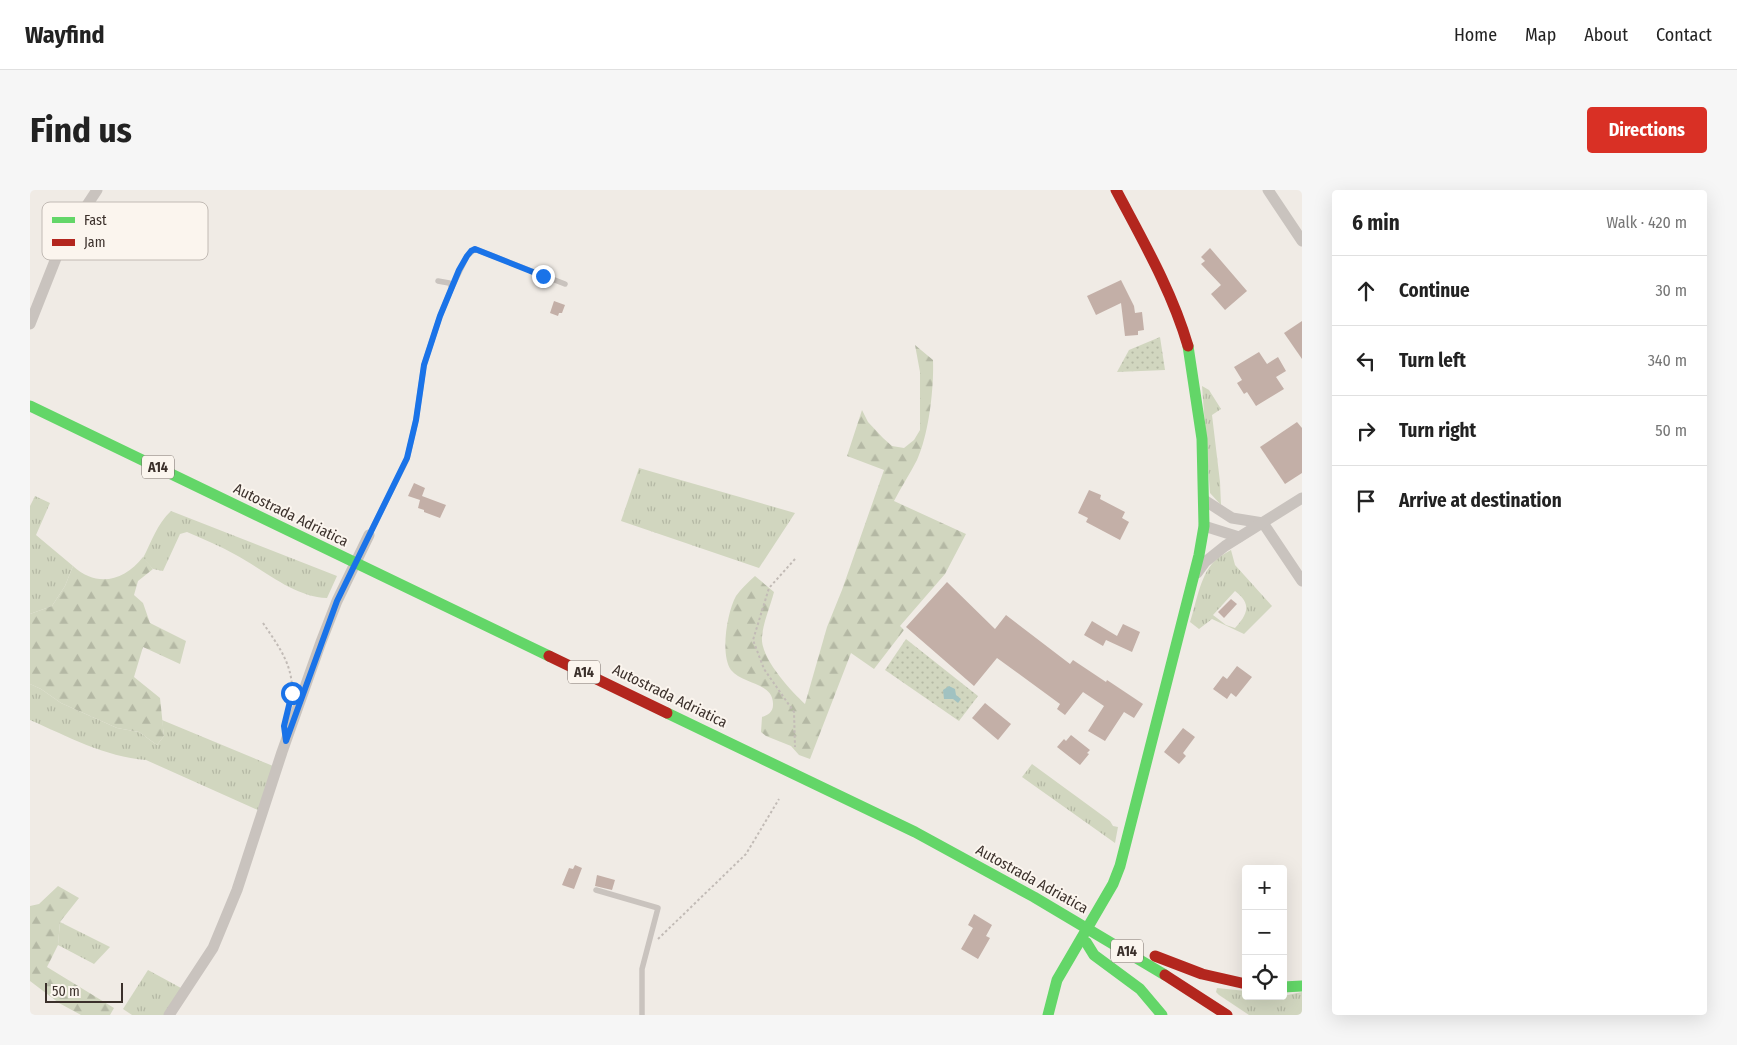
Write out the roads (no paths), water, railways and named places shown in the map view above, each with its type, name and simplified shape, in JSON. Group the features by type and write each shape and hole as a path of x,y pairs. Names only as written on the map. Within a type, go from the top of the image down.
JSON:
{"main road":[{"path":"1048,1015 1057,980 1113,884 1130,830 1193,578 1204,526 1202,440 1189,351 1181,323 1163,280 1116,190"},
{"name":"Autostrada Adriatica","path":"30,406 866,807 1025,890 1142,960 1227,1015"},
{"name":"Autostrada Adriatica","path":"341,570 358,578"},
{"path":"1025,890 1042,891 1144,950 1180,967 1242,983"},
{"name":"Autostrada Adriatica","path":"1070,933 1142,976"},
{"path":"1086,942 1094,956 1140,989 1162,1015"},
{"path":"1287,987 1302,986"}],"street":[{"path":"89,202 97,190"},
{"path":"1268,190 1302,240"},
{"path":"30,324 55,260"},
{"path":"1193,578 1205,562 1225,546 1302,498"},
{"path":"1204,500 1232,518 1263,523 1302,581"},
{"path":"1204,526 1232,518"},
{"path":"1204,526 1239,537"},
{"path":"169,1015 213,948 238,890 282,752 337,601 369,535"}],"lane":[{"path":"369,535 407,458 416,420 424,365 440,316 467,256 475,249 565,284"},
{"path":"438,281 449,283 452,287"},
{"path":"596,890 658,908 642,969 642,1015"}],"water":[{"path":"949,686 955,689 956,695 961,699 958,703 953,699 944,699 943,690"}]}
